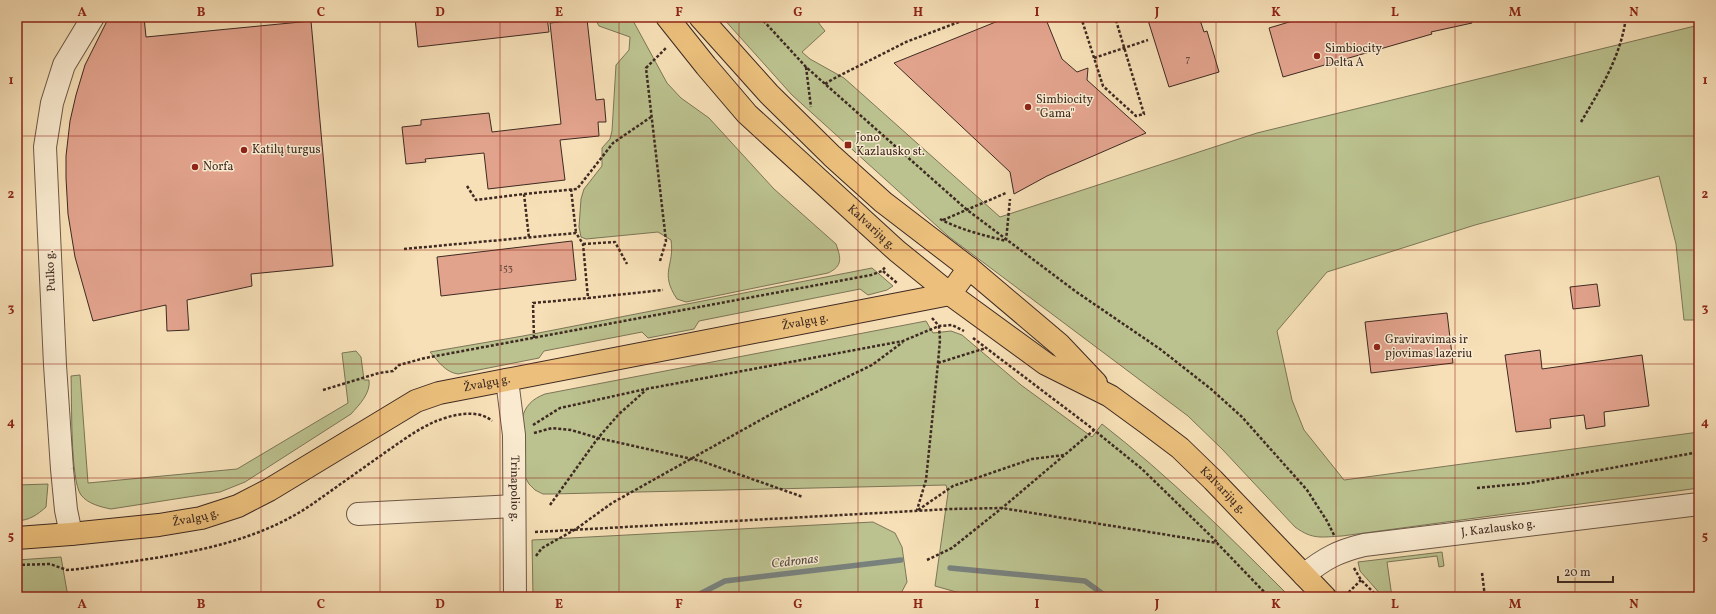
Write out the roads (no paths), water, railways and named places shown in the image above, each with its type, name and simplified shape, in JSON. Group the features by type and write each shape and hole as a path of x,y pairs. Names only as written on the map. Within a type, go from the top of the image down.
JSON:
{"main road":[{"name":"Kalvarijų g.","path":"667,17 747,114 891,246 950,294 1046,364 1110,396 1180,448 1213,480 1325,597"},
{"name":"Kalvarijų g.","path":"700,17 769,94 832,156 882,202 969,268 1060,345 1110,396"},
{"path":"747,114 769,94"},
{"path":"950,294 969,268"},
{"name":"Žvalgų g.","path":"17,538 71,534 201,518 238,506 269,490 416,400 507,380 950,294"}],"street":[{"name":"Pulko g.","path":"71,534 66,510 60,439 45,147 52,104 64,65 93,17"},
{"name":"Trinapolio g.","path":"507,380 514,435 515,590"},
{"name":"J. Kazlausko g.","path":"1304,575 1321,562 1343,550 1364,545 1699,504"},
{"path":"358,514 514,506"}],"waterway":[{"name":"Cedronas","path":"694,597 725,581 901,560"},
{"name":"Cedronas","path":"950,568 1085,581 1107,597"}],"place":[{"name":"Simbiocity Delta A","path":"1317,56"},
{"name":"Simbiocity \"Gama\"","path":"1028,107"},
{"name":"Jono Kazlausko st.","path":"848,145"},
{"name":"Katilų turgus","path":"244,150"},
{"name":"Norfa","path":"195,167"},
{"name":"Graviravimas ir pjovimas lazeriu","path":"1377,347"}]}
